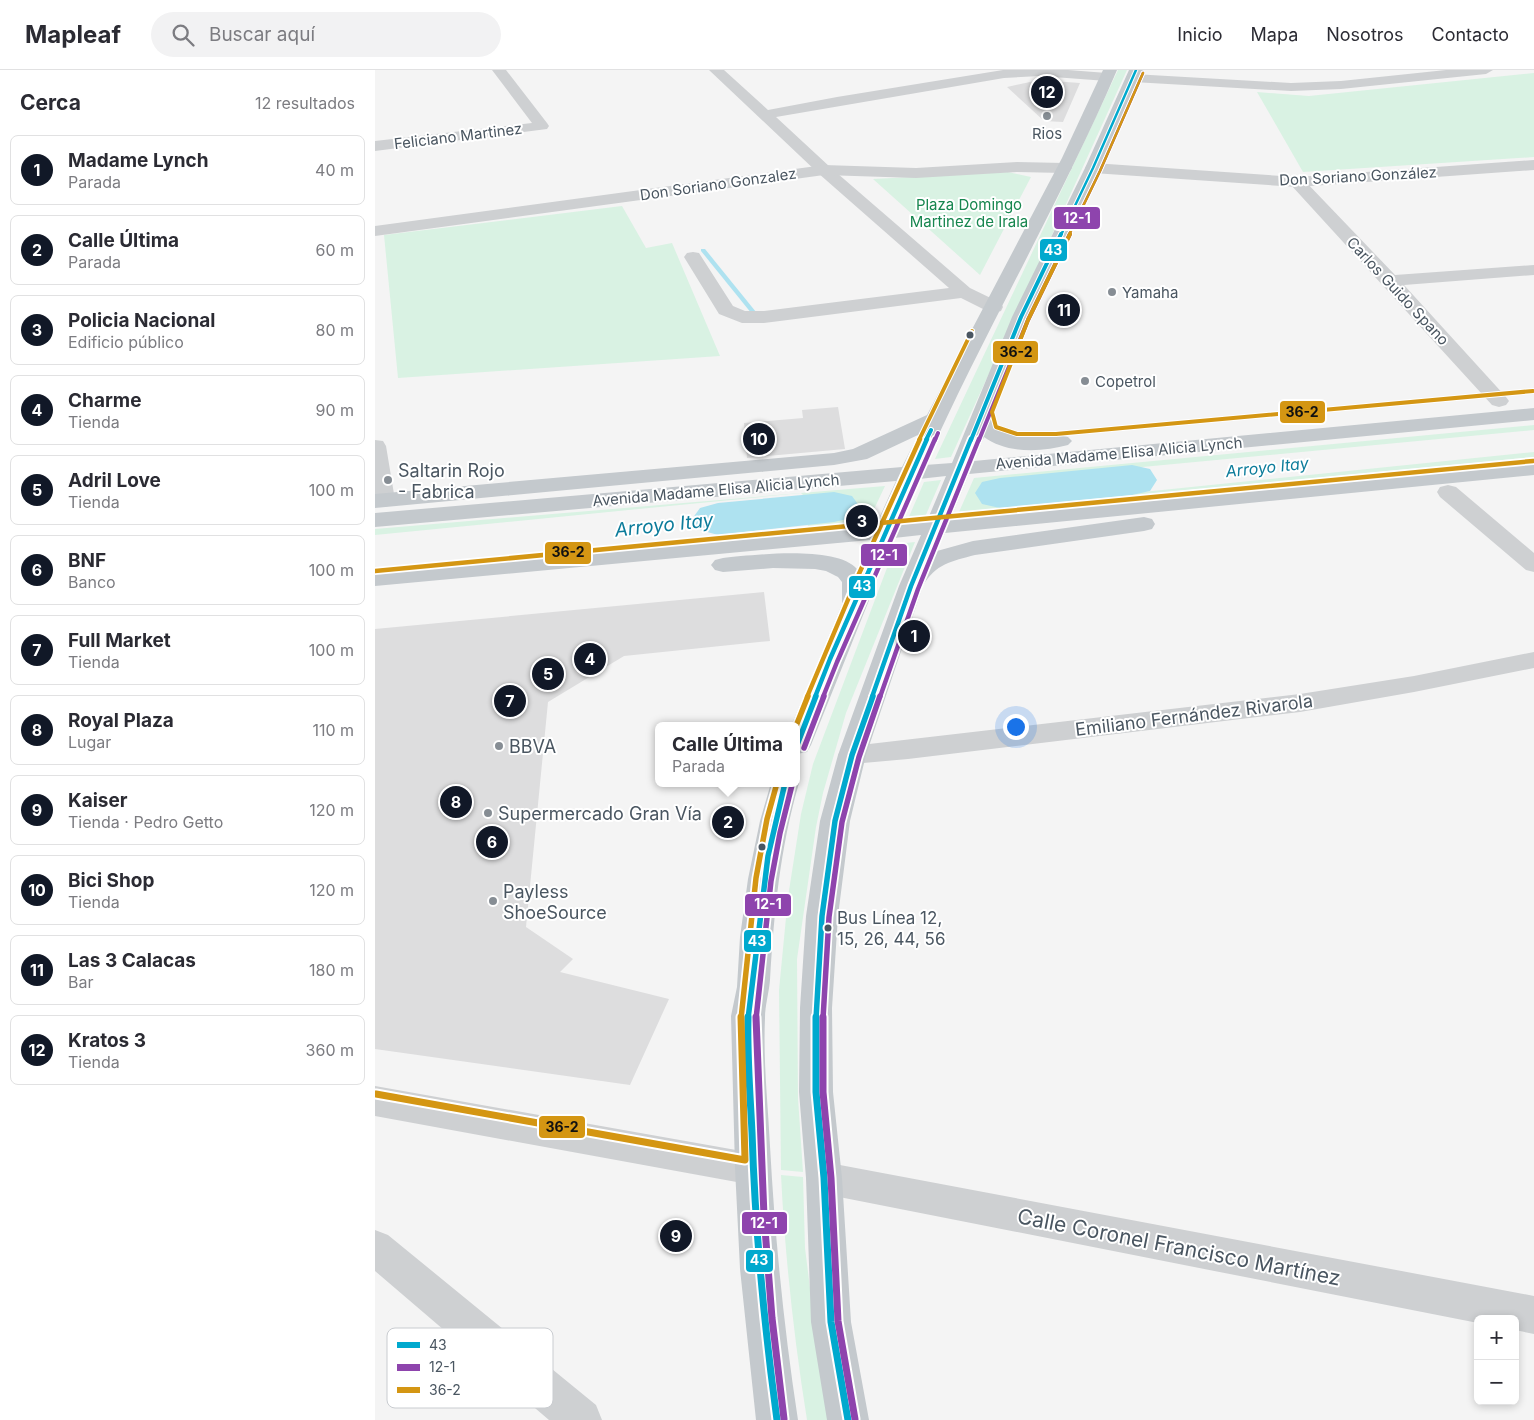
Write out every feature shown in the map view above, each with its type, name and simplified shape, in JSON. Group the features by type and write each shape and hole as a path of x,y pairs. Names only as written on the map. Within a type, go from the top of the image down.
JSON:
{"highway":[{"path":"800,737 830,659 893,513 937,418 1109,73"},
{"path":"848,1420 831,1322 824,1178 816,1092 816,1008 822,916 835,820 852,755 911,586 1021,317 1093,168 1134,74"},
{"path":"984,411 989,431 995,436 1010,441 1034,443 1534,398"},
{"name":"Avenida Madame Elisa Alicia Lynch","path":"375,520 912,473 1534,414"},
{"path":"380,500 834,458 859,454 937,418"},
{"path":"375,579 1534,468"},
{"path":"911,586 927,564 941,557 973,548 1208,516 1534,484"},
{"path":"375,596 787,561 823,562 847,572 854,583 854,606"},
{"path":"777,1420 764,1306 753,1168 748,1016 751,1004 757,936 767,860 784,787"}],"street":[{"name":"Feliciano Martinez","path":"375,146 541,126 499,70"},
{"path":"715,70 824,170 964,292 993,307"},
{"path":"1134,74 1291,87 1341,85 1486,70"},
{"path":"765,115 1002,72 1109,73"},
{"name":"Don Soriano González","path":"1093,168 1297,182 1534,165"},
{"name":"Don Soriano Gonzalez","path":"375,231 824,170 916,173 1017,167 1063,168"},
{"name":"Carlos Guido Spano","path":"1297,182 1499,401"},
{"path":"693,256 727,310 742,317 764,317 964,292"},
{"path":"1390,281 1534,270"},
{"path":"375,446 380,500"},
{"path":"1448,492 1534,565"},
{"name":"Emiliano Fernández Rivarola","path":"852,755 1300,703 1415,684 1534,660"},
{"path":"375,1101 753,1168"},
{"name":"Calle Coronel Francisco Martínez","path":"824,1178 1534,1315"},
{"path":"375,1247 471,1328"},
{"path":"553,1396 581,1420"}],"green space":[{"path":"1118,70 1127,70 951,457 935,459"},
{"path":"1534,73 1534,157 1303,172 1257,92 1309,96"},
{"name":"Plaza Domingo Martinez de Irala","path":"1008,172 1031,177 980,275 873,179"},
{"path":"622,206 646,248 672,243 720,356 398,378 384,235"},
{"path":"1534,425 1534,431 1045,477 1041,500 1534,450 1534,457 959,512 974,478"},
{"path":"941,480 925,517 908,519 924,482"},
{"path":"885,486 868,522 375,569 375,567 635,510 375,536 375,529"},
{"path":"915,542 846,713 823,793 816,827 797,959 798,1098 803,1172 781,1170 779,990 788,897 801,814 813,764 896,544"},
{"path":"781,1175 803,1177 805,1248 816,1336 830,1420 807,1420 791,1298"}],"pier":[{"path":"1534,430 1534,452 1045,502 1042,499 1045,478 1047,476"},
{"path":"801,493 803,495 807,528 375,568 375,535"}],"building":[{"path":"1039,80 1080,83 1063,122 1044,121 1007,87"},
{"path":"838,407 845,449 747,458 744,423 803,418 802,410"},
{"path":"764,592 770,641 624,656 548,702 526,927 573,959 560,972 669,999 630,1085 375,1049 375,629"}],"waterway":[{"path":"703,250 754,313"},
{"name":"Arroyo Itay","path":"1000,493 1132,480"},
{"name":"Arroyo Itay","path":"718,519 834,507"}],"transit line":[{"name":"43","path":"848,1420 831,1322 824,1178 816,1092 816,1008 822,916 835,821 852,755 911,586 1021,317 1093,168 1136,70"},
{"name":"12-1","path":"855,1419 838,1321 831,1178 823,1092 823,1008 829,917 842,822 859,757 918,589 1028,320 1100,171 1143,73"},
{"name":"36-2","path":"1143,73 1100,171 1028,320 992,412 996,427 1017,434 1056,434 1533,391"},
{"name":"36-2","path":"798,722 836,625 879,526 972,331"},
{"name":"43","path":"800,737 830,659 931,430"},
{"name":"12-1","path":"804,748 837,662 938,433"},
{"name":"36-2","path":"375,571 1533,461"},
{"name":"36-2","path":"376,1094 745,1160 741,1016 746,986 749,936 756,878 767,819 776,787"},
{"name":"43","path":"777,1420 764,1318 758,1249 748,1066 748,1017 764,881 772,832 784,787"},
{"name":"12-1","path":"784,1419 766,1250 756,1020 771,881 785,809 791,787"}],"place":[{"name":"Kratos 3","path":"1047,92"},
{"name":"Rios","path":"1047,116"},
{"name":"Yamaha","path":"1112,292"},
{"name":"Las 3 Calacas","path":"1064,310"},
{"name":"Copetrol","path":"1085,381"},
{"name":"Bici Shop","path":"759,439"},
{"name":"Saltarin Rojo - Fabrica","path":"388,480"},
{"name":"Policia Nacional","path":"862,521"},
{"name":"Madame Lynch","path":"914,636"},
{"name":"Charme","path":"590,659"},
{"name":"Adril Love","path":"548,674"},
{"name":"Full Market","path":"510,701"},
{"name":"BBVA","path":"499,746"},
{"name":"Royal Plaza","path":"456,802"},
{"name":"Supermercado Gran Vía","path":"488,813"},
{"name":"Calle Última","path":"728,822"},
{"name":"BNF","path":"492,842"},
{"name":"Payless ShoeSource","path":"493,901"},
{"name":"Bus Línea 12, 15, 26, 44, 56","path":"828,928"},
{"name":"Kaiser","path":"676,1236"}]}
